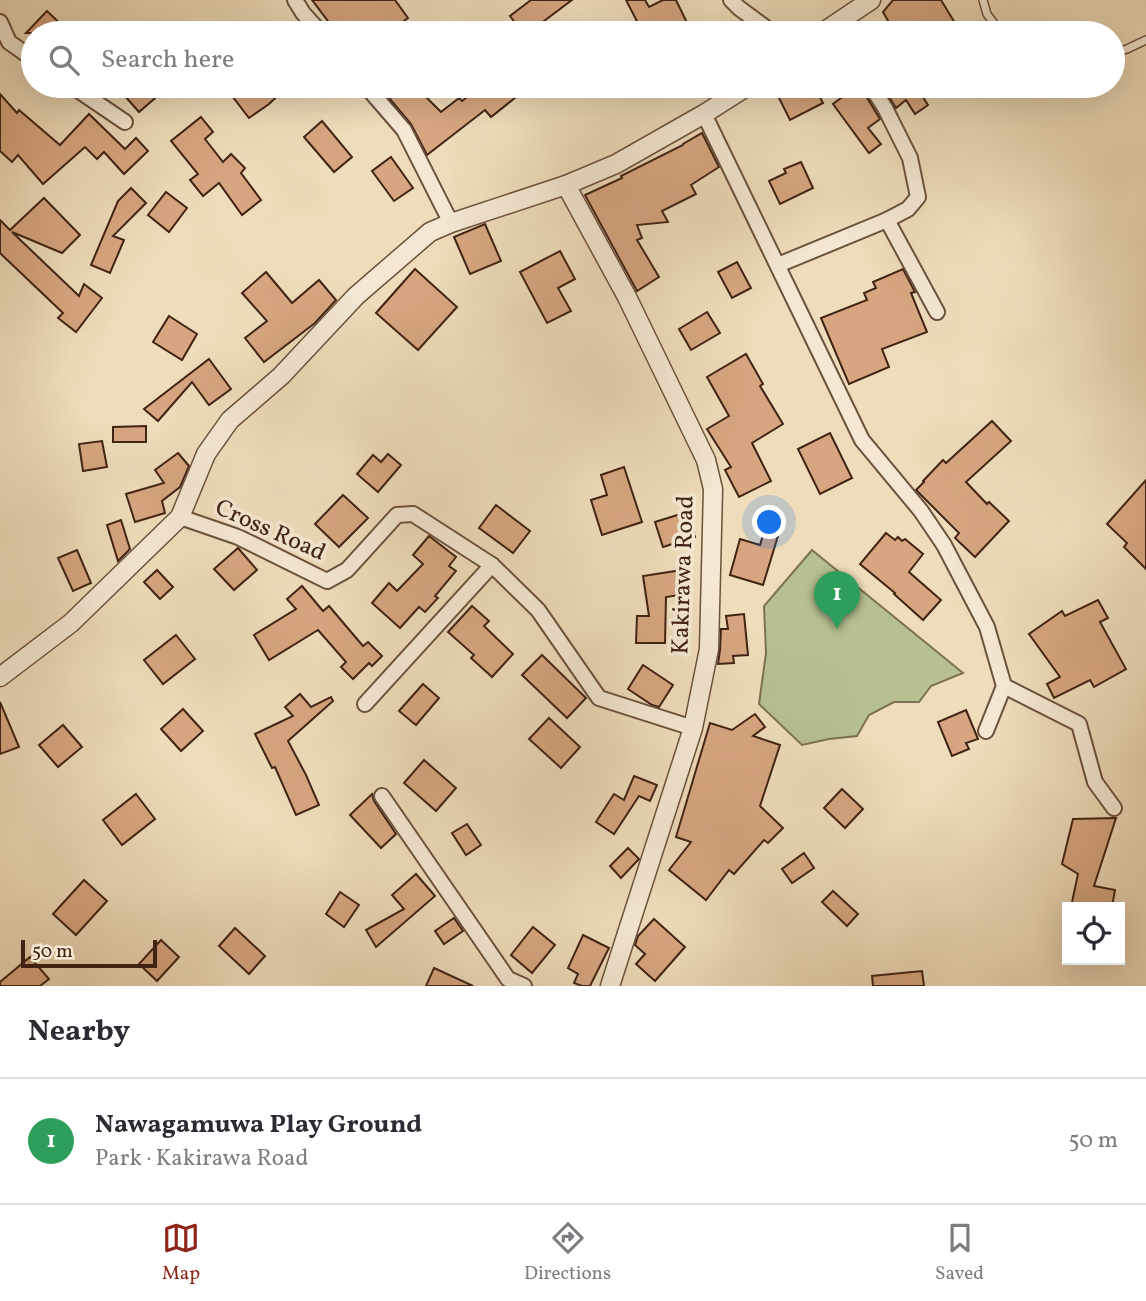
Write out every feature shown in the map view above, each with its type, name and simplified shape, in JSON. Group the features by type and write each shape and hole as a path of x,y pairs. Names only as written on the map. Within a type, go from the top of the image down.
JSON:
{"street":[{"path":"295,0 310,21"},
{"path":"731,0 757,21"},
{"path":"844,21 871,0"},
{"path":"0,22 9,43 21,51"},
{"path":"90,98 125,122"},
{"path":"376,98 404,130 451,223"},
{"path":"0,677 71,623 180,517 206,454 230,420 281,376 356,296 430,232 566,186 615,163 729,98"},
{"path":"778,265 887,220 908,209 918,197 910,158 879,98"},
{"path":"704,114 862,440 921,511 944,545 987,627 1004,686 986,731"},
{"name":"Kakirawa Road","path":"566,186 627,297 706,460 713,489 709,649 693,728 610,986"},
{"path":"887,220 937,313"},
{"name":"Cross Road","path":"180,517 238,537 327,581 347,570 397,515 413,514 492,565 538,610 598,698 693,728"},
{"path":"365,704 492,565"},
{"path":"1004,686 1079,724 1095,782 1114,808"},
{"path":"382,796 508,979 524,986"}],"lane":[{"path":"982,0 993,21"},
{"path":"1125,50 1146,40"}],"green space":[{"path":"812,550 963,673 931,686 919,702 894,702 869,715 857,736 802,745 759,704 766,653 764,606"}],"building":[{"path":"312,0 395,0 408,18 404,21 328,21"},
{"path":"531,0 572,0 544,21 514,21 510,16"},
{"path":"626,0 645,0 649,7 663,0 676,0 686,21 637,21"},
{"path":"893,0 941,0 954,21 888,21 883,12"},
{"path":"47,11 57,21 37,21"},
{"path":"0,94 17,113 19,110 60,145 89,114 125,149 136,138 148,151 124,174 104,152 97,159 85,147 43,184 18,155 12,162 0,151"},
{"path":"127,98 155,98 139,112"},
{"path":"234,98 275,98 269,104 249,118"},
{"path":"389,98 427,98 441,112 459,98 462,101 466,98 515,98 491,117 485,110 427,155 411,124"},
{"path":"779,98 820,98 823,103 790,120"},
{"path":"841,98 867,98 880,119 868,128 881,144 869,153 833,104"},
{"path":"890,98 924,98 928,105 915,114 906,100 896,108"},
{"path":"201,117 213,132 205,139 223,162 231,154 245,168 241,173 261,200 242,215 219,183 203,196 190,180 198,174 171,141"},
{"path":"322,121 352,157 334,172 304,137"},
{"path":"702,133 719,167 691,185 696,194 662,211 668,222 637,225 642,238 637,240 659,277 637,291 585,195 622,178 621,176"},
{"path":"391,157 413,188 394,201 372,171"},
{"path":"801,162 813,188 780,204 769,181 786,173 784,169"},
{"path":"131,188 146,203 113,236 124,240 110,273 91,265 118,201"},
{"path":"166,192 187,208 169,232 148,215"},
{"path":"44,198 80,235 62,253 12,232 79,296 84,284 102,298 76,332 58,318 63,313 0,253 0,220 10,230"},
{"path":"485,224 501,261 470,274 454,237"},
{"path":"560,251 575,279 558,288 571,311 547,323 520,272"},
{"path":"737,262 751,288 732,298 718,272"},
{"path":"415,269 457,307 418,350 376,313"},
{"path":"903,269 915,292 911,293 927,332 882,349 889,367 849,384 821,318 867,300 864,293 876,288 873,282"},
{"path":"266,272 292,303 319,280 336,300 315,323 264,362 245,338 267,321 242,293"},
{"path":"707,312 720,333 691,350 679,329"},
{"path":"169,316 197,334 182,360 153,342"},
{"path":"746,354 763,384 760,386 783,424 752,443 771,481 739,497 725,470 731,467 707,429 729,416 707,377"},
{"path":"209,359 231,389 209,405 192,382 158,421 144,409"},
{"path":"992,421 1011,441 966,482 987,504 989,502 1009,521 975,557 955,538 959,533 916,490 943,460 946,463"},
{"path":"146,426 146,442 113,442 113,427"},
{"path":"830,433 852,478 820,494 798,449"},
{"path":"102,441 107,467 83,471 79,444"},
{"path":"178,453 189,466 180,487 162,501 165,513 135,522 126,494 164,483 155,470"},
{"path":"388,454 401,465 378,492 357,474 373,455 381,462"},
{"path":"624,467 642,522 602,535 591,500 607,495 601,475"},
{"path":"1146,480 1146,569 1124,547 1127,543 1107,524"},
{"path":"343,495 368,518 339,547 315,524"},
{"path":"496,505 530,531 513,553 479,528"},
{"path":"687,512 695,537 663,547 655,522"},
{"path":"121,520 130,549 118,561 107,525"},
{"path":"764,532 778,536 763,585 730,575 740,539 760,545"},
{"path":"886,533 895,540 898,537 902,541 905,539 923,554 909,572 941,600 923,620 860,564"},
{"path":"429,536 456,557 449,566 456,571 425,612 419,607 400,628 372,603 389,583 397,591 423,564 413,555"},
{"path":"238,548 257,570 234,590 214,569"},
{"path":"77,550 91,583 73,591 58,558"},
{"path":"157,570 173,587 160,599 144,582"},
{"path":"682,570 686,594 666,597 665,643 636,643 637,616 649,616 643,576"},
{"path":"302,586 323,611 329,606 363,646 368,642 382,656 372,666 369,663 353,679 341,667 346,662 318,630 269,660 254,635 296,609 287,599"},
{"path":"1098,600 1108,618 1100,622 1126,669 1094,687 1090,680 1054,698 1047,684 1060,677 1029,634 1062,611 1065,616"},
{"path":"472,606 489,621 484,626 513,654 492,677 471,658 474,655 448,632"},
{"path":"744,614 748,655 733,656 734,663 718,664 721,629 728,629 726,616"},
{"path":"176,635 195,659 163,684 144,660"},
{"path":"542,655 586,698 567,718 522,675"},
{"path":"643,665 673,685 659,707 628,689"},
{"path":"423,684 439,698 416,725 399,711"},
{"path":"300,694 311,707 331,697 333,701 288,741 319,805 296,815 275,767 272,768 255,734 293,716 285,707"},
{"path":"0,702 19,747 0,754"},
{"path":"183,709 203,731 181,751 161,729"},
{"path":"966,710 978,739 966,743 969,749 952,756 938,722"},
{"path":"755,714 765,727 753,736 780,745 760,806 783,828 768,843 764,840 734,874 729,870 706,900 669,870 691,842 676,837 710,723 732,730"},
{"path":"549,718 580,747 561,768 529,739"},
{"path":"63,725 82,747 58,767 39,745"},
{"path":"424,760 456,788 436,811 404,783"},
{"path":"634,776 657,785 650,801 639,796 614,834 596,822 614,794 624,800"},
{"path":"842,789 863,809 845,828 824,808"},
{"path":"136,794 155,819 122,845 103,820"},
{"path":"372,794 396,834 381,848 350,815"},
{"path":"1116,818 1094,886 1115,890 1113,902 1072,902 1078,874 1062,864 1073,819"},
{"path":"467,824 481,845 466,855 452,833"},
{"path":"628,848 639,859 621,878 610,866"},
{"path":"804,853 814,868 792,883 782,869"},
{"path":"416,874 435,896 376,947 366,930 404,909 392,895"},
{"path":"84,880 107,901 76,935 53,914"},
{"path":"833,891 858,914 847,926 822,902"},
{"path":"340,892 359,905 344,927 326,914"},
{"path":"454,918 463,931 444,944 435,931"},
{"path":"654,919 685,947 655,981 636,964 645,954 635,945 638,936"},
{"path":"533,927 555,945 532,973 511,955"},
{"path":"235,928 265,956 249,974 219,946"},
{"path":"583,935 609,948 590,986 574,983 578,974 568,968"},
{"path":"161,940 179,957 157,981 139,964"},
{"path":"30,957 49,979 40,986 0,986 0,982"},
{"path":"434,968 473,986 426,986"},
{"path":"922,971 924,986 873,986 872,976"}],"place":[{"name":"Nawagamuwa Play Ground","path":"837,629"}]}
